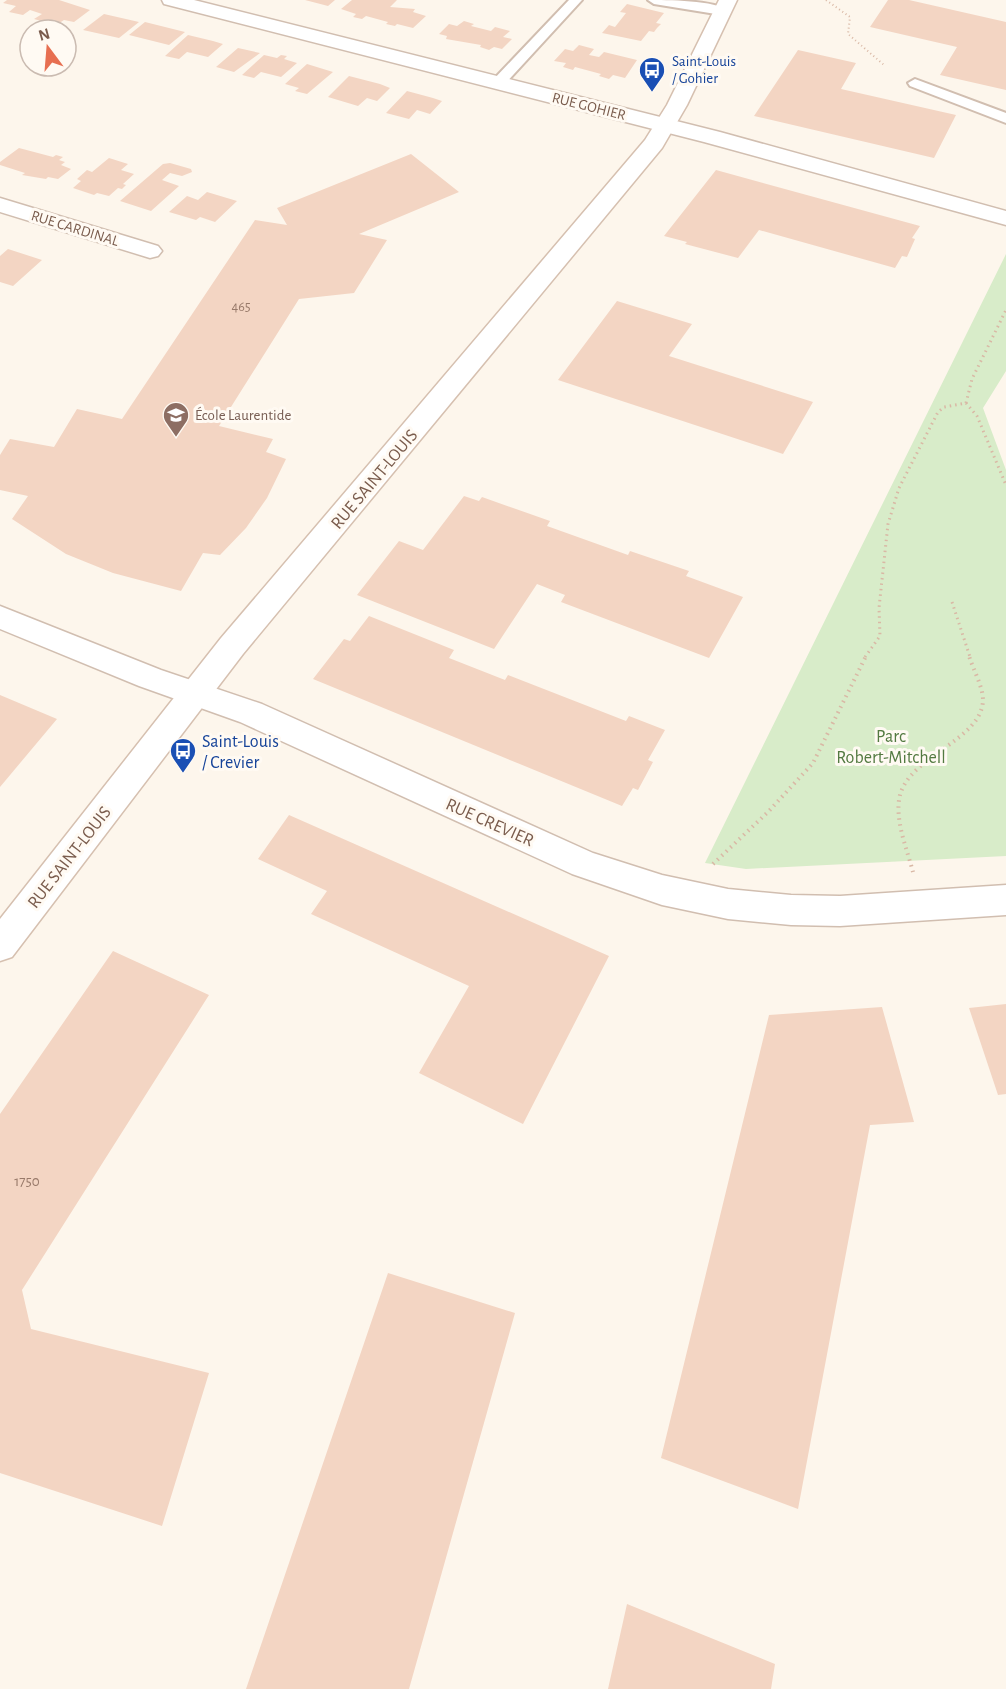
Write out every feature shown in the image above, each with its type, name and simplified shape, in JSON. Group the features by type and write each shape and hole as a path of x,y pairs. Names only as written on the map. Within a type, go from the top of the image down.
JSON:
{"street":[{"name":"RUE GOHIER","path":"171,0 665,125 1006,218"},
{"name":"RUE SAINT-LOUIS","path":"0,946 194,693 654,143 725,6"},
{"name":"RUE CARDINAL","path":"0,205 150,251"},
{"name":"RUE CREVIER","path":"0,617 150,678 252,713 584,864 662,890 728,904 791,910 879,909 1006,900"}],"lane":[{"path":"498,83 576,0"},
{"path":"654,0 725,6"},
{"path":"915,83 984,108 1006,119"}],"path":[{"path":"826,0 849,17 848,33 853,41 884,65"},
{"path":"966,403 972,379 1006,310"},
{"path":"966,403 976,416 1006,485"},
{"path":"711,867 802,777 824,744 864,659 880,636 879,608 888,524 899,488 938,412 945,407 966,403"},
{"path":"913,873 899,816 900,796 908,777 969,728 979,717 983,699 952,602"}],"green space":[{"name":"Parc Robert-Mitchell","path":"1006,254 1006,371 983,408 1006,470 1006,856 746,869 705,863"}],"building":[{"path":"7,0 59,0 90,10 78,19 36,18 42,14 30,10 23,15 9,12 16,6 3,3"},
{"path":"305,0 335,0 328,6"},
{"path":"352,0 397,0 390,7 415,9 413,12 426,16 413,28 386,24 388,22 366,16 362,19 353,17 356,14 341,9"},
{"path":"888,0 909,0 1006,22 1006,90 940,75 957,47 870,27"},
{"path":"627,4 664,13 656,23 661,24 654,32 649,31 641,41 602,33 609,25 615,27 626,13 620,12"},
{"path":"104,14 139,22 119,38 83,30"},
{"path":"464,21 474,24 471,26 491,31 495,27 510,31 503,37 512,39 502,49 494,47 489,50 480,47 481,45 446,39 447,36 439,34 449,24 457,26"},
{"path":"145,22 185,32 169,45 129,35"},
{"path":"188,35 223,44 208,57 187,52 179,59 165,56"},
{"path":"579,45 594,49 589,55 599,57 604,52 637,60 625,78 613,75 609,79 599,76 601,74 575,67 573,70 563,67 566,63 554,61 565,49 573,51"},
{"path":"238,48 260,53 234,72 216,67"},
{"path":"798,50 856,63 841,89 956,115 934,158 754,116"},
{"path":"264,55 277,58 281,55 287,56 284,59 297,63 281,77 261,72 254,78 242,75"},
{"path":"307,64 333,72 307,94 295,91 299,88 285,84"},
{"path":"349,76 390,88 377,101 367,98 358,106 328,97"},
{"path":"407,91 442,101 430,114 417,110 409,119 386,113"},
{"path":"19,148 53,157 56,155 63,157 59,160 65,162 61,165 71,169 58,179 48,177 46,179 22,175 25,173 0,165 0,162"},
{"path":"411,154 459,192 359,234 387,240 354,293 299,299 219,426 273,439 266,452 286,459 267,498 246,528 220,555 203,553 181,591 113,573 66,554 12,519 28,496 0,490 0,455 10,439 54,447 77,409 122,419 255,220 287,225 277,208"},
{"path":"109,158 128,164 121,170 134,174 123,184 126,185 122,189 118,188 109,196 97,193 94,195 73,188 81,181 77,179 87,170 92,172"},
{"path":"170,163 191,169 192,172 182,176 170,173 162,180 179,186 151,211 120,201 163,164"},
{"path":"716,170 920,226 912,238 915,239 907,257 902,256 895,268 759,230 738,258 664,236"},
{"path":"207,192 237,201 215,222 200,217 196,220 169,212 187,196 198,200"},
{"path":"8,249 42,260 13,286 0,282 0,256"},
{"path":"617,301 692,324 669,356 813,402 783,454 558,380"},
{"path":"464,496 479,501 482,497 550,521 547,526 628,555 630,551 689,571 686,576 743,597 709,658 561,602 565,595 537,584 494,649 357,595 399,541 423,550"},
{"path":"369,616 454,650 449,658 505,680 508,675 626,721 629,716 665,730 648,760 653,762 638,790 633,788 622,806 313,679 344,639 350,641"},
{"path":"0,695 57,719 0,787"},
{"path":"289,815 609,956 523,1124 419,1073 469,986 311,914 327,891 258,859"},
{"path":"113,951 209,995 22,1290 31,1329 209,1373 162,1526 0,1473 0,1114"},
{"path":"1006,1004 1006,1094 998,1095 969,1008"},
{"path":"882,1007 914,1122 870,1125 798,1509 661,1458 769,1015"},
{"path":"388,1273 515,1313 409,1689 246,1689"},
{"path":"627,1604 775,1664 771,1689 608,1689"}],"place":[{"name":"Saint-Louis / Gohier","path":"652,93"},
{"name":"École Laurentide","path":"176,438"},
{"name":"Saint-Louis / Crevier","path":"183,774"}]}
